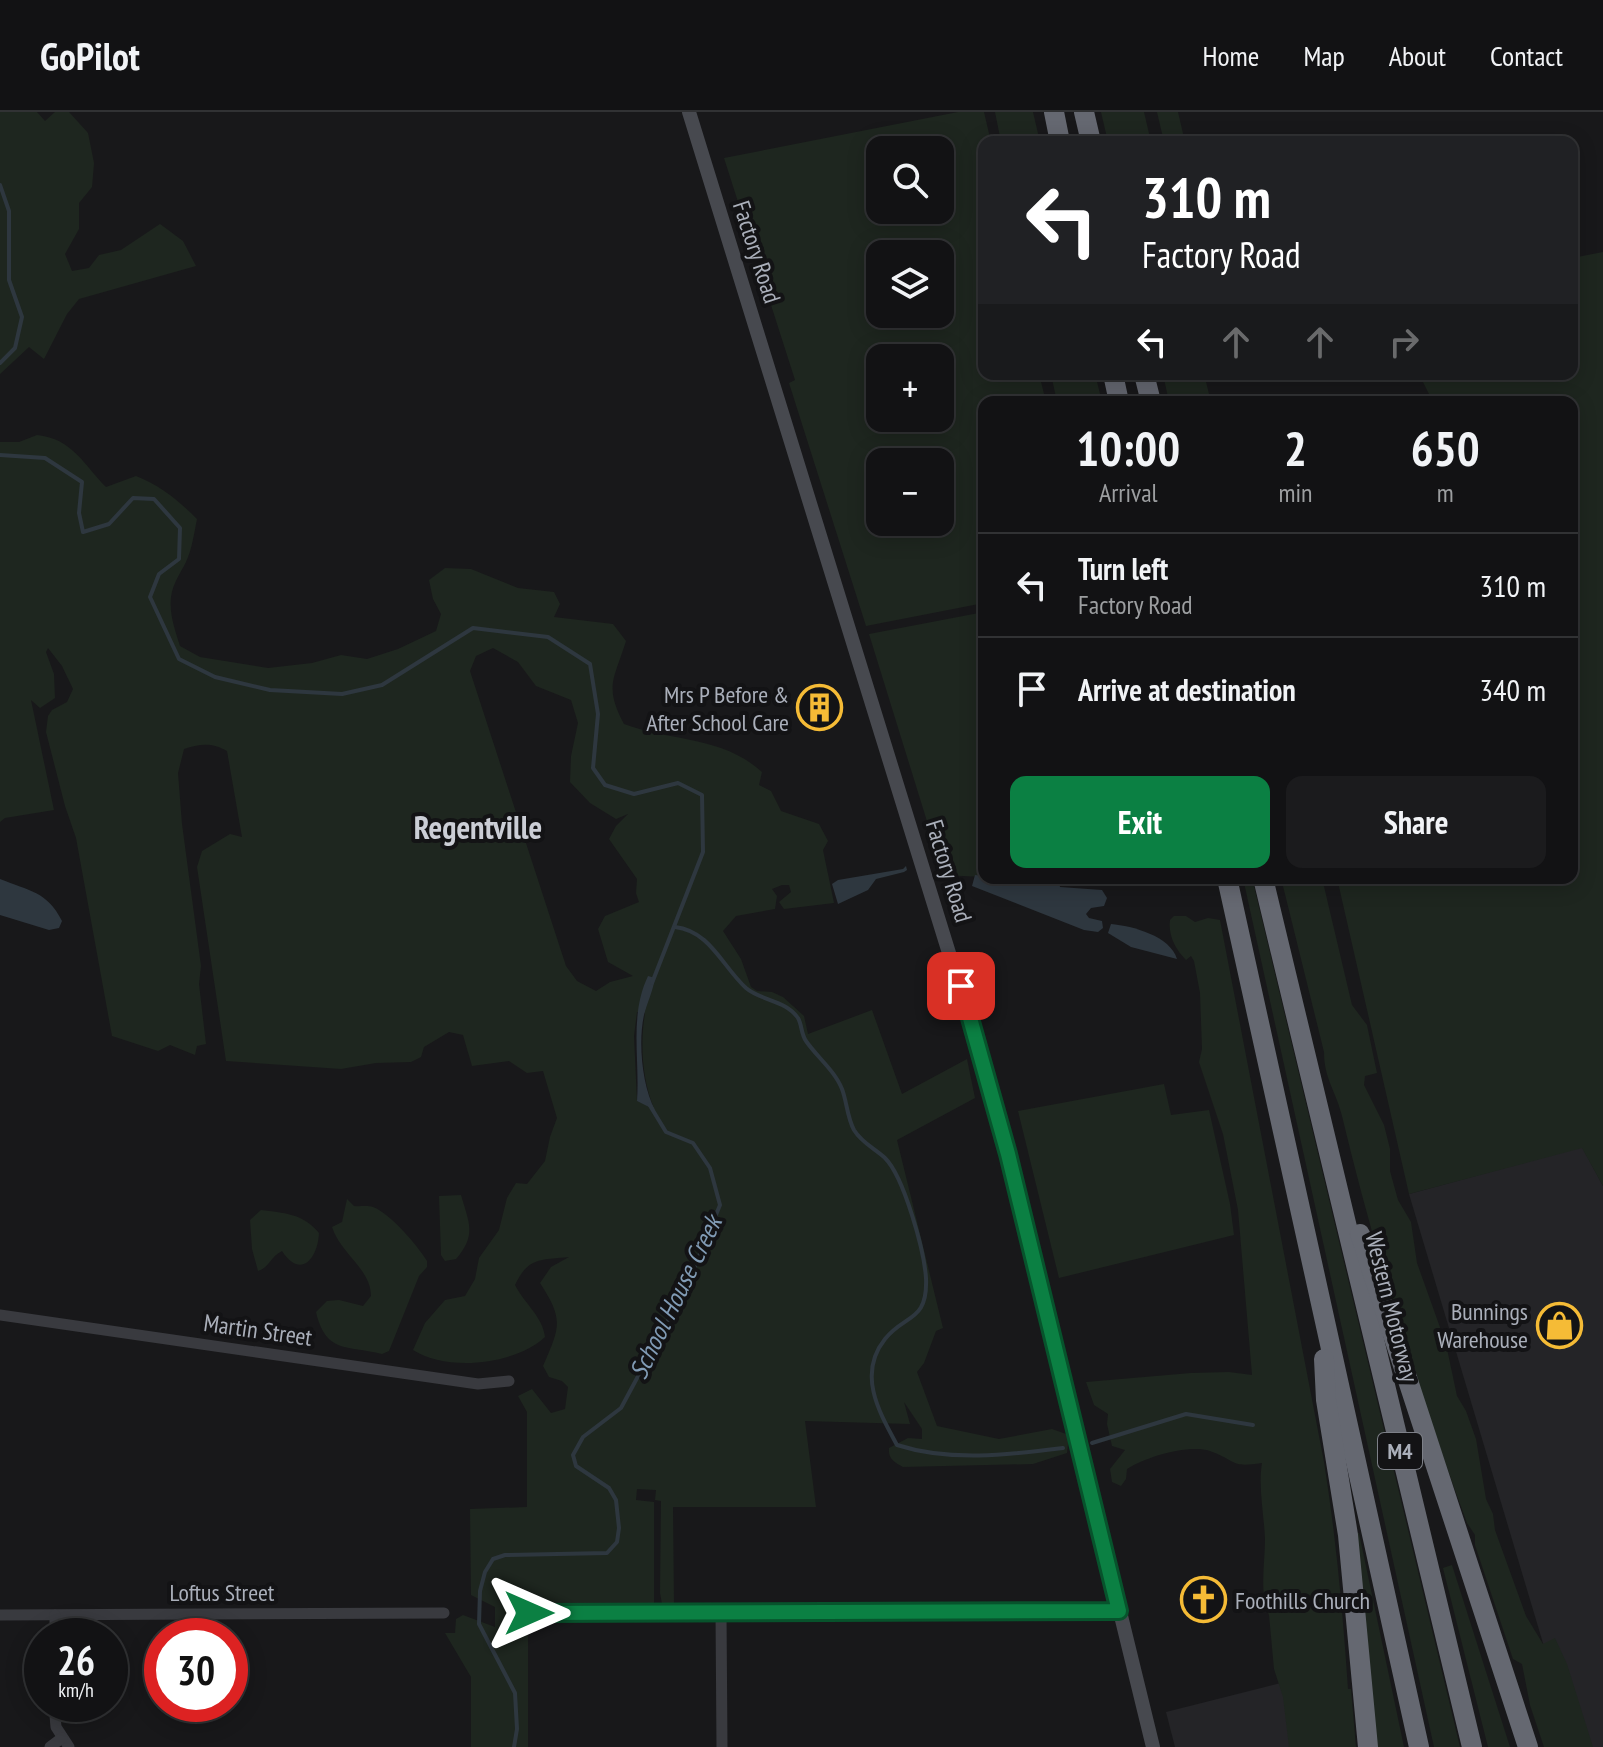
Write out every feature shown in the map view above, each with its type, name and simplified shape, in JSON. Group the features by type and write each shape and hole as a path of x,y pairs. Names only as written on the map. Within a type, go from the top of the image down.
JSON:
{"highway":[{"path":"1054,112 1059,136"},
{"path":"1084,112 1090,136"},
{"name":"M4","path":"1228,884 1419,1747"},
{"name":"Western Motorway","path":"1264,884 1472,1747"},
{"path":"1329,1156 1363,1241 1528,1747"},
{"name":"M4","path":"1321,1299 1326,1400 1348,1535 1368,1747"}],"street":[{"name":"Factory Road","path":"689,112 975,1034 1012,1169 1153,1747"},
{"name":"Martin Street","path":"0,1315 478,1384 509,1381"},
{"path":"529,1613 1119,1611"},
{"path":"721,1612 722,1747"},
{"name":"Loftus Street","path":"0,1615 444,1613"},
{"path":"50,1747 65,1743 55,1722"}],"shaded area":[{"path":"0,112 37,112 45,121 55,112 69,112 88,133 94,163 92,187 79,203 79,229 65,254 72,271 89,268 99,255 121,250 160,224 183,241 196,266 79,299 67,314 44,359 29,347 0,374"},
{"path":"958,112 984,112 990,136 978,136 978,380 1040,380 1044,396 978,396 978,604 866,626 789,383 795,380 724,158"},
{"path":"995,112 1033,112 1039,136 1000,136"},
{"path":"1101,112 1144,112 1150,136 1107,136"},
{"path":"1157,112 1178,112 1184,136 1163,136"},
{"path":"1603,252 1603,1186 1582,1148 1409,1194 1338,884 1578,884 1578,396 1430,396 1422,380 1578,380 1578,257"},
{"path":"1052,380 1096,380 1100,396 1056,396"},
{"path":"1164,380 1206,380 1210,396 1168,396"},
{"path":"37,435 49,437 69,447 106,487 136,476 169,494 197,519 190,552 173,587 171,603 180,646 200,657 268,668 312,663 341,655 367,659 398,649 436,631 441,614 433,599 429,580 445,568 471,569 518,588 554,592 560,604 554,617 613,624 626,641 613,683 614,700 624,724 713,745 746,760 762,772 759,785 771,791 781,811 819,824 828,841 823,850 834,903 784,909 779,902 791,892 789,885 782,885 772,889 777,896 775,909 736,916 723,931 741,959 751,987 783,997 804,1016 808,1034 872,1010 902,1094 967,1059 975,1098 897,1140 943,1328 936,1331 924,1363 917,1372 937,1426 999,1439 1052,1429 1069,1435 1067,1453 1033,1464 903,1467 892,1460 889,1448 908,1438 922,1439 922,1429 904,1402 910,1424 805,1421 816,1507 673,1507 674,1603 662,1604 660,1593 661,1501 655,1500 656,1490 637,1489 636,1500 654,1502 654,1603 528,1604 528,1747 471,1747 471,1677 445,1633 455,1633 456,1619 463,1615 495,1627 495,1607 471,1595 470,1509 527,1507 527,1412 518,1396 532,1389 551,1413 565,1409 568,1387 562,1381 549,1377 543,1366 557,1324 553,1306 540,1283 551,1267 569,1257 530,1265 515,1285 544,1330 545,1337 532,1346 499,1359 462,1363 427,1357 413,1350 425,1323 445,1300 465,1296 475,1279 479,1258 499,1230 507,1198 516,1183 527,1184 545,1161 557,1118 543,1071 527,1073 509,1061 472,1066 463,1035 449,1032 424,1047 421,1057 411,1062 376,1063 341,1069 226,1061 197,867 202,851 230,834 242,837 227,751 211,745 184,749 178,773 201,966 199,984 206,1044 197,1046 195,1055 170,1045 158,1051 112,1036 76,838 46,732 48,716 52,710 67,702 73,689 62,666 48,648 46,652 54,674 55,698 40,708 31,700 54,810 5,818 0,822 0,442 19,442","holes":["493,648 518,662 536,686 571,700 578,723 571,756 570,782 590,803 616,819 628,814 609,839 637,879 639,902 605,916 598,929 608,962 633,976 610,982 596,991 577,981 566,966 470,671 476,656","637,1012 645,1013 643,1061 654,1108 637,1101 634,1036"]},
{"path":"978,613 978,877 941,875 935,865 939,860 869,634"},
{"path":"906,866 904,872 876,879 868,890 838,904 832,884 838,880"},
{"path":"975,875 978,875 978,884 1059,884 1060,887 1102,890 1107,898 1104,906 1091,908 1086,914 1089,918 1102,921 1103,928 1098,932 1084,930 972,886"},
{"path":"0,879 50,903 62,921 59,928 49,930 0,915"},
{"path":"1244,884 1253,884 1460,1747 1434,1747"},
{"path":"1282,884 1323,884 1352,1005 1367,1025 1377,1073 1365,1076 1364,1085 1384,1125 1390,1149 1390,1171 1398,1200 1411,1222 1417,1263 1446,1344 1457,1396 1476,1439 1486,1499 1493,1514 1495,1530 1526,1616 1543,1644 1555,1638 1567,1664 1593,1747 1544,1747 1530,1705 1522,1664 1513,1659 1475,1545 1475,1535 1467,1523 1449,1473 1398,1321 1340,1107 1326,1070"},
{"path":"1174,916 1186,916 1195,922 1208,918 1220,920 1324,1462 1336,1547 1356,1747 1289,1747 1264,1597 1262,1463 1238,1464 1210,1451 1179,1450 1127,1469 1121,1486 1112,1482 1110,1469 1125,1450 1112,1446 1108,1414 1094,1405 1086,1382 1191,1373 1252,1375 1238,1210 1223,1134 1199,1062 1202,1049 1200,993 1194,961 1191,956 1186,960 1173,942 1170,920"},
{"path":"1111,924 1130,927 1159,938 1177,959 1131,947 1108,933"},
{"path":"648,976 655,978 644,1015 641,1051 644,1077 655,1110 637,1101 637,1022"},
{"path":"1164,1084 1171,1115 1209,1110 1234,1235 1059,1278 1018,1111"},
{"path":"1582,1147 1603,1186 1603,1747 1574,1747 1409,1194"},
{"path":"461,1195 469,1236 456,1259 445,1261 441,1255 439,1196"},
{"path":"347,1199 354,1206 373,1207 388,1216 427,1261 389,1351 382,1354 333,1342 320,1326 316,1312 327,1301 339,1300 363,1306 371,1296 366,1277 341,1245 332,1227 342,1222"},
{"path":"261,1210 285,1213 313,1226 319,1233 318,1242 307,1262 296,1264 282,1251 258,1271 252,1249 250,1220"},
{"path":"1354,1532 1359,1533 1404,1747 1373,1747"},
{"path":"1452,1565 1510,1747 1488,1747 1443,1568"},
{"path":"1289,1681 1297,1747 1175,1747 1166,1712"}],"waterway":[{"name":"School House Creek","path":"0,185 9,211 9,280 22,317 15,348 0,363"},
{"name":"School House Creek","path":"0,455 45,458 82,482 79,513 83,532 109,524 133,498 154,499 180,528 179,559 159,574 150,597 179,659 215,677 270,690 342,694 382,685 473,628 548,637 590,664 598,714 593,768 605,785 634,794 678,783 702,795 703,852 652,983"},
{"path":"675,927 707,942 746,988 793,1012 806,1041 839,1082 854,1130 892,1167 906,1197 921,1250 926,1292 914,1316 885,1339 877,1352 872,1379 878,1406 897,1445 958,1455 1000,1455 1063,1448"},
{"name":"School House Creek","path":"514,1747 517,1729 515,1693 479,1624 480,1591 485,1572 493,1559 505,1555 607,1553 617,1542 616,1500 609,1488 576,1466 573,1455 583,1437 621,1408 688,1283 720,1205 710,1168 693,1143 666,1132 649,1104"},
{"path":"1092,1443 1186,1414 1253,1425"}],"place":[{"name":"Mrs P Before & After School Care","path":"820,708"},
{"name":"Bunnings Warehouse","path":"1559,1325"},
{"name":"Foothills Church","path":"1204,1600"}],"district":[{"name":"Regentville","path":"478,827"}],"route":[{"path":"529,1613 1119,1611 1008,1154 961,986"}]}
